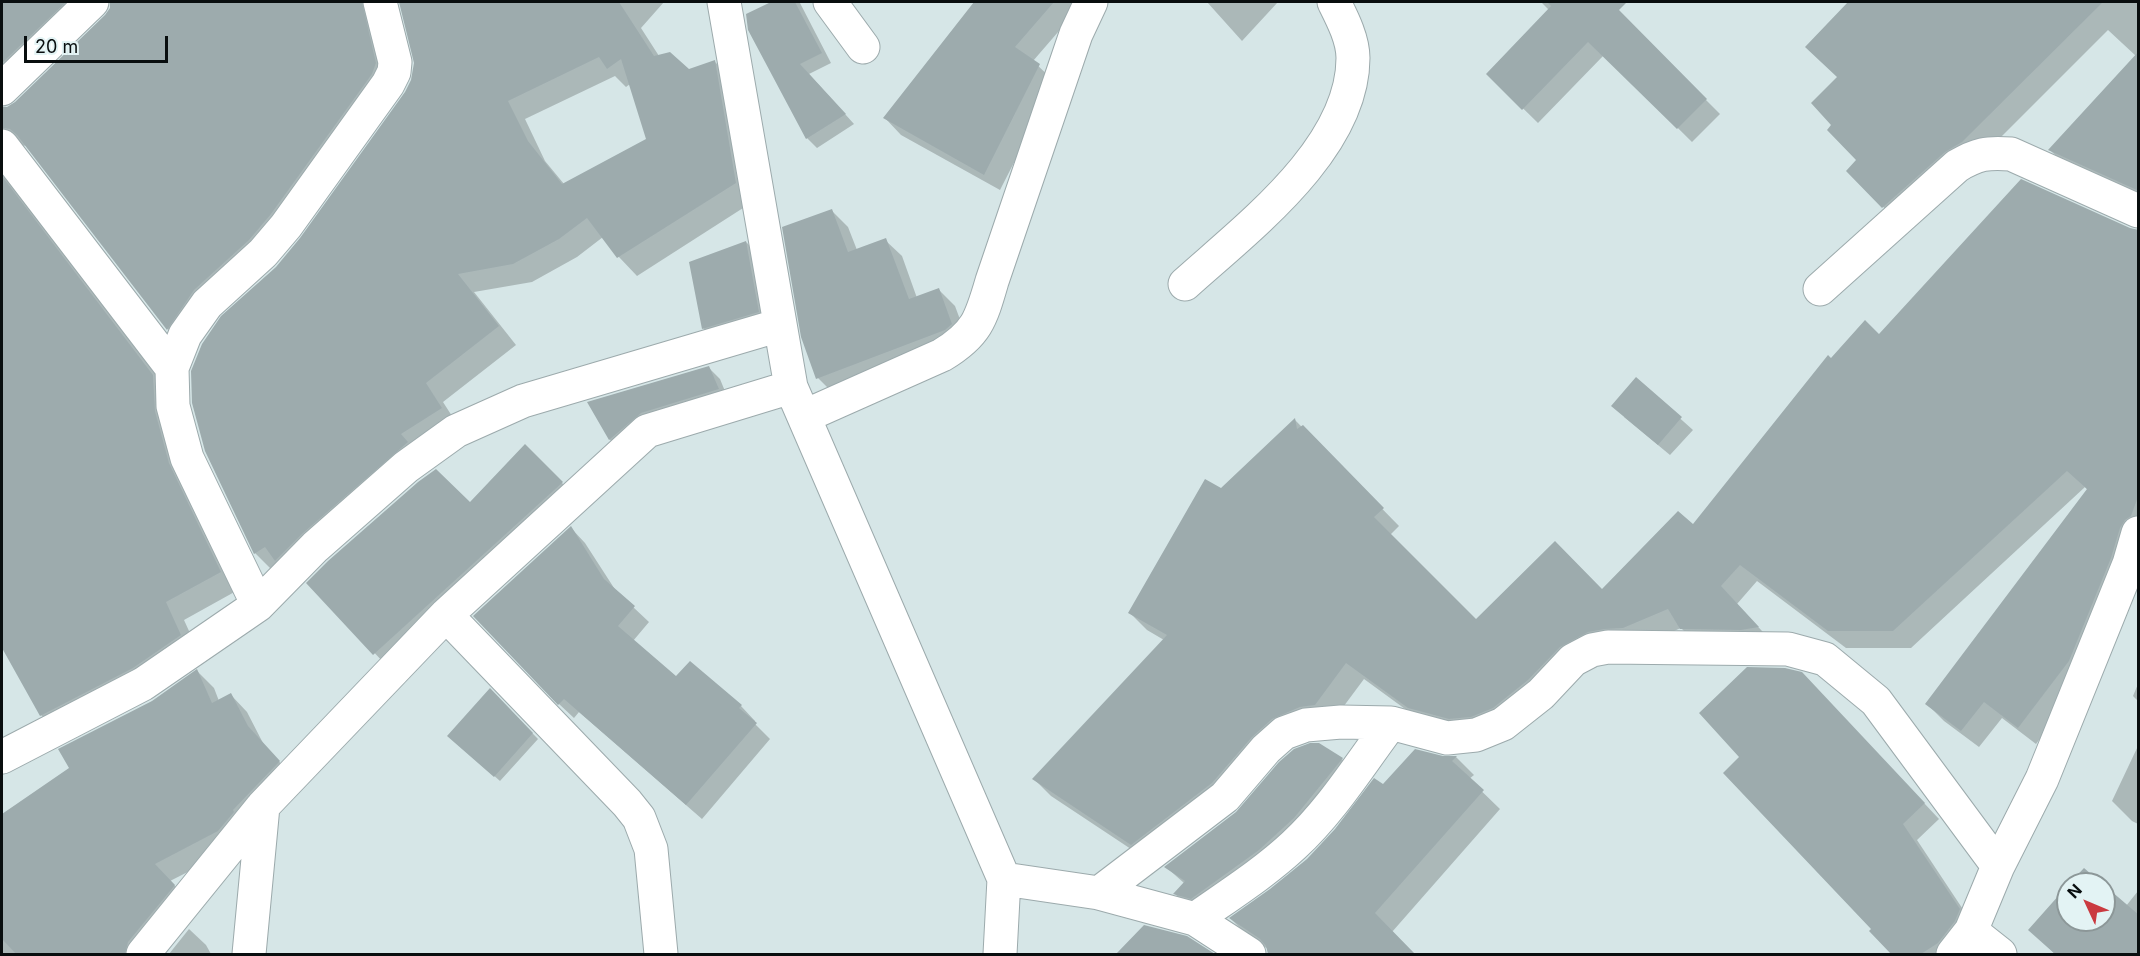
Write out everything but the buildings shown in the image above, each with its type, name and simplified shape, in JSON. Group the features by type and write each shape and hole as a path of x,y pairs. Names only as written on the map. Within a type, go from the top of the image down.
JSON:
{"street":[{"path":"2,89 92,2"},
{"path":"258,604 187,458 172,406 172,368 185,335 207,304 263,253 286,226 388,84 394,72 395,62 380,2"},
{"path":"724,2 791,387 1004,879 1000,954"},
{"path":"830,2 863,47"},
{"path":"805,416 942,355 960,344 973,331 983,310 1076,34 1091,2"},
{"path":"1185,284 1259,217 1326,143 1341,113 1352,80 1353,55 1348,35 1334,2"},
{"path":"2,146 172,368"},
{"path":"1820,289 1957,166 1975,155 1991,152 2010,154 2139,211"},
{"path":"2,757 143,684 258,604 315,547 398,474 456,431 523,401 780,325"},
{"path":"143,954 263,806 446,615 647,431 791,387"},
{"path":"2000,954 1962,943 2042,779 2129,564 2139,532"},
{"path":"446,615 639,818 651,849 661,954"},
{"path":"1099,893 1225,797 1266,749 1284,733 1306,725 1341,722 1391,723 1447,738 1476,735 1503,724 1541,694 1573,660 1592,650 1608,647 1788,649 1825,659 1876,701 1998,866"},
{"path":"1195,919 1272,865 1296,843 1323,814 1391,723"},
{"path":"249,954 263,806"},
{"path":"1004,879 1099,893 1195,919 1249,954"}]}
